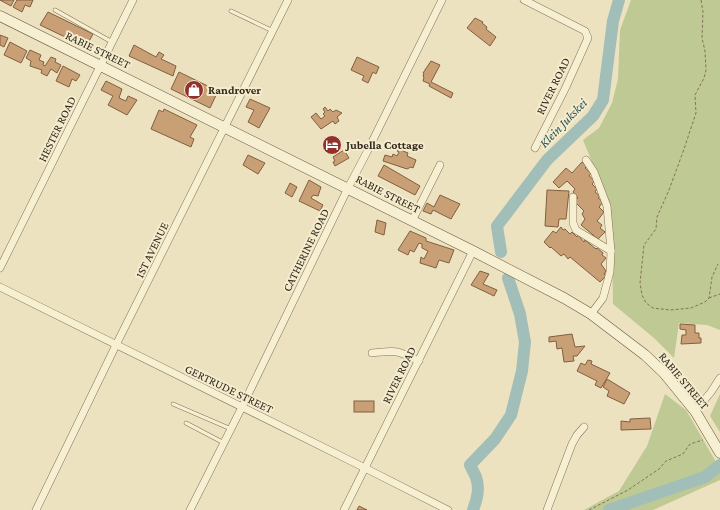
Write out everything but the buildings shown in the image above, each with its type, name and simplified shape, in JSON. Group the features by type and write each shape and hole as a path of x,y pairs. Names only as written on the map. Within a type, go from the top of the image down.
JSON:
{"street":[{"name":"HESTER ROAD","path":"0,268 133,0"},
{"name":"1ST AVENUE","path":"36,510 116,345 288,0"},
{"name":"CATHERINE ROAD","path":"190,510 442,0"},
{"name":"RIVER ROAD","path":"524,0 585,31 587,34 587,40 565,89 534,148"},
{"name":"RABIE STREET","path":"0,16 348,188 564,298 612,329 645,355 664,373 695,411 720,453"},
{"path":"586,160 594,172 606,206 611,251 610,272 603,298 590,314"},
{"path":"412,221 440,165"},
{"path":"573,197 573,223 576,230 611,251"},
{"name":"RIVER ROAD","path":"344,510 473,251"},
{"name":"GERTRUDE STREET","path":"0,287 448,510"},
{"path":"372,353 393,351 403,353 419,360"},
{"path":"695,411 711,392 720,378"},
{"path":"547,510 572,444 577,434 584,427"}],"lane":[{"path":"55,10 112,42"},
{"path":"231,11 273,31"},
{"path":"173,404 231,429"},
{"path":"186,423 224,443"}],"path":[{"path":"701,0 703,12 702,38 705,51 706,70 704,78 695,95 696,113 681,158 657,217 656,229 644,246 640,283 642,295 646,303 653,308 670,310 691,308 720,294"},
{"path":"709,298 712,277 718,264"},
{"path":"590,510 628,490 659,469 666,461 683,454 690,444 703,440"}],"green space":[{"path":"631,0 720,0 720,330 707,325 679,323 674,358 654,338 613,304 612,242 608,201 583,140 599,128 612,103 618,79 620,30"},
{"path":"665,394 686,410 720,469 720,480 653,510 584,510 619,491 647,446"},
{"path":"720,394 720,432 710,416"}],"waterway":[{"name":"Klein Jukskei","path":"501,252 497,226 547,160 593,116 603,100 613,21 619,0"},
{"name":"Klein Jukskei","path":"473,510 477,498 478,486 476,477 470,465 495,439 511,415 522,371 525,342 520,314 508,278"},
{"path":"609,510 705,477 720,465"}],"place":[{"name":"Randrover","path":"194,90"},
{"name":"Jubella Cottage","path":"332,145"}]}
